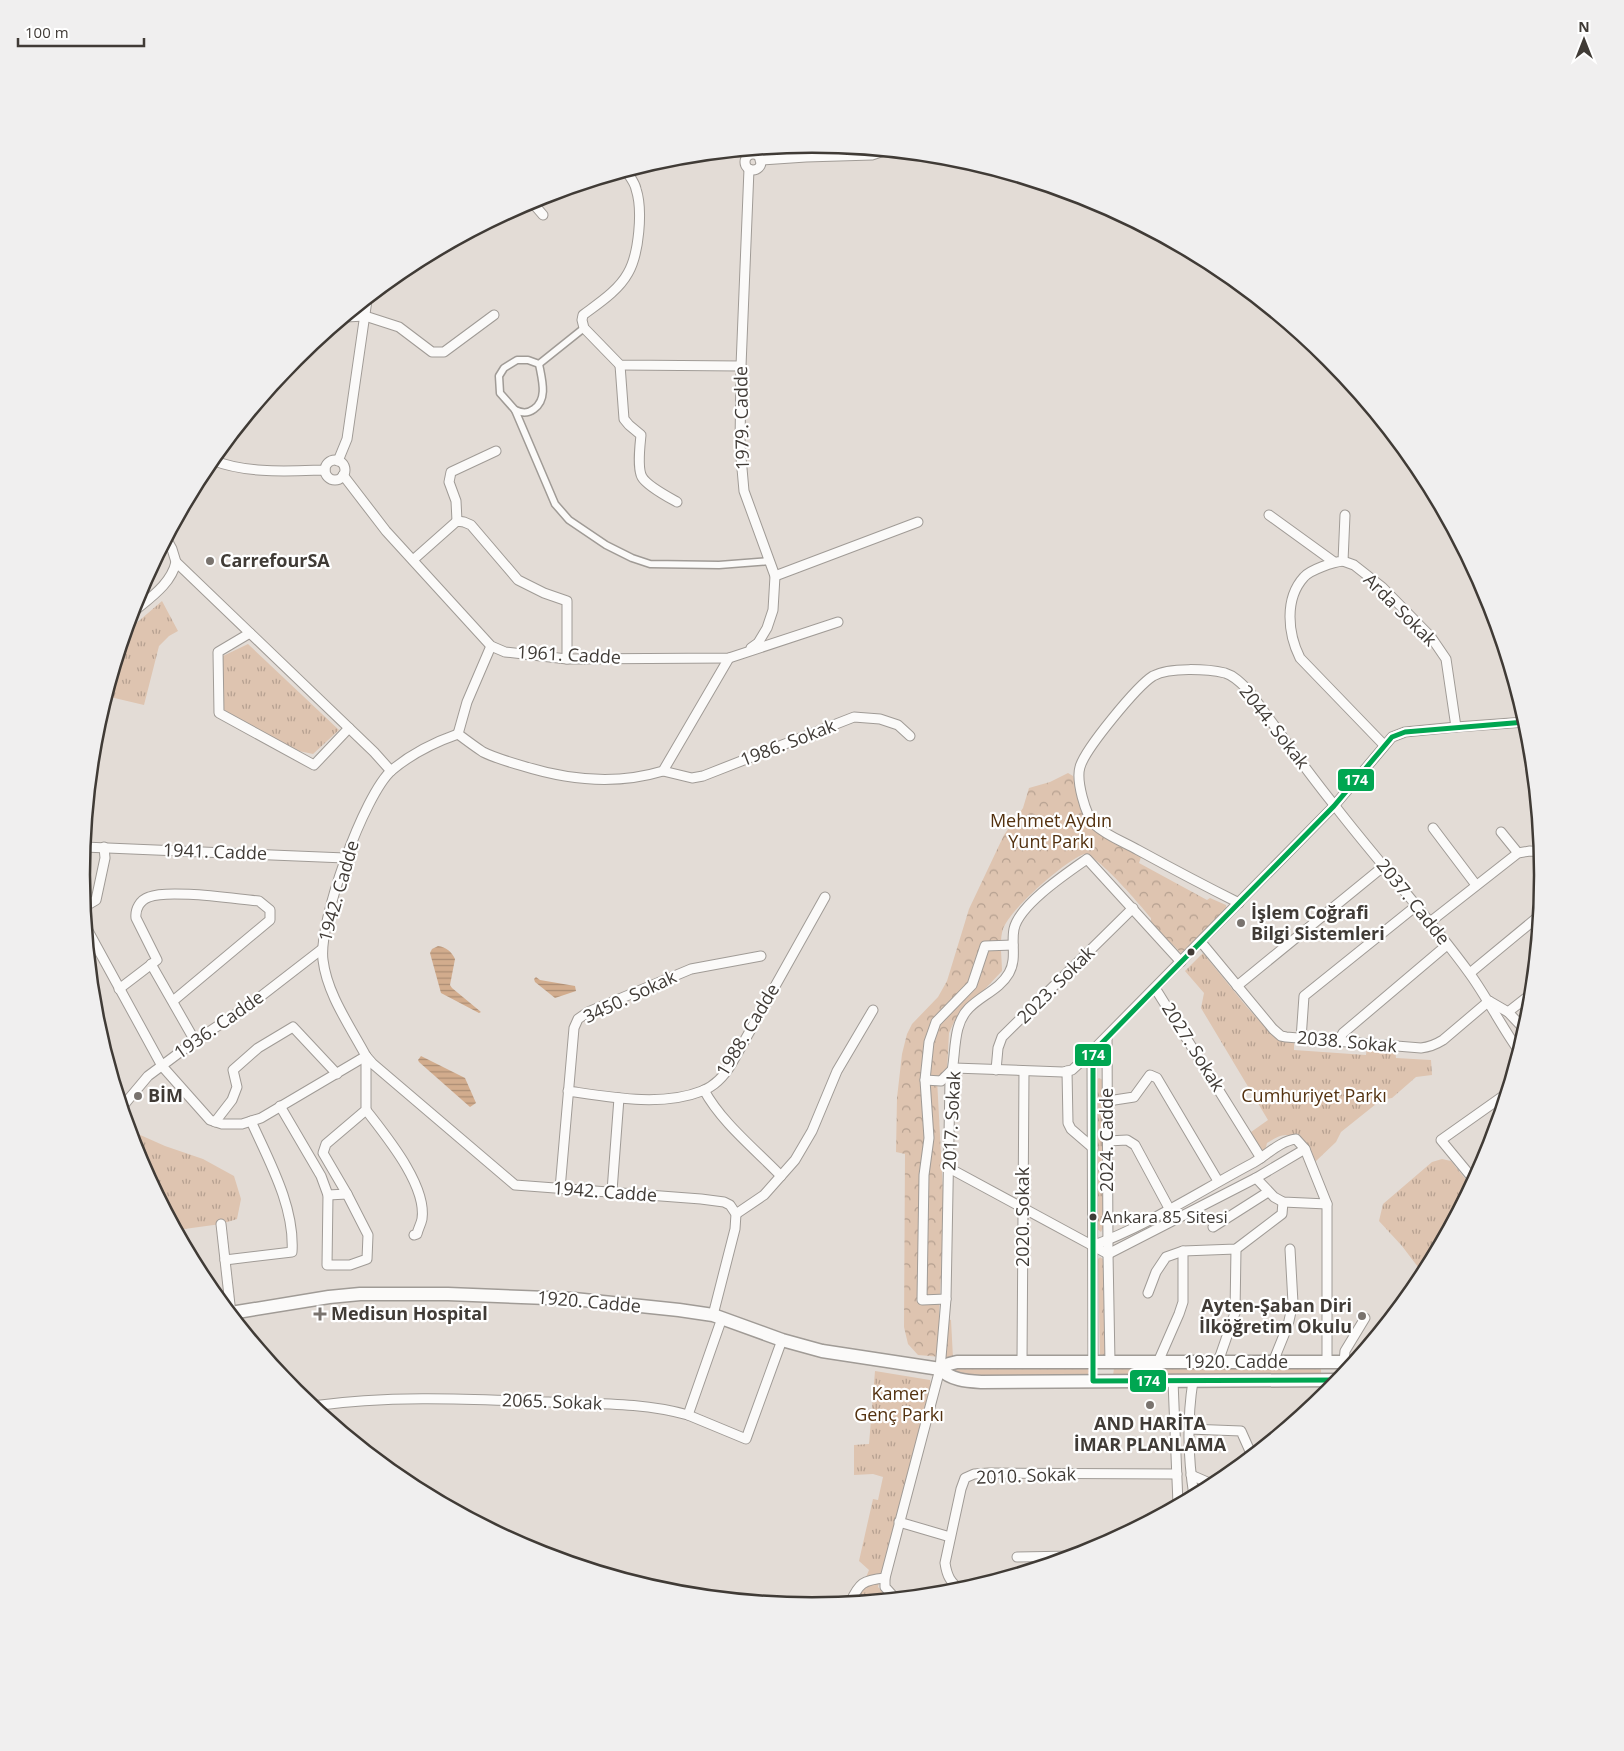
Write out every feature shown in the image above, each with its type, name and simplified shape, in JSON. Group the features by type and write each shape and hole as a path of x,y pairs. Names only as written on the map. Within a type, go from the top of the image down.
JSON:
{"main road":[{"name":"1920. Cadde","path":"237,1313 330,1297 427,1294 574,1299 718,1316 782,1340 829,1353 940,1369 946,1375 981,1382 1329,1380"},
{"name":"1920. Cadde","path":"940,1369 957,1362 1327,1362 1343,1365"},
{"path":"1092,1362 1093,1381"},
{"path":"1110,1362 1110,1381"},
{"path":"1327,1362 1332,1377"}],"street":[{"path":"760,160 862,155"},
{"path":"745,157 745,163 750,169 754,170 759,167 760,160 757,156"},
{"name":"1979. Cadde","path":"745,653 758,643 767,628 773,610 775,576 744,491 740,446 741,366 750,169"},
{"path":"630,177 636,187 638,199 639,221 636,250 628,272 614,291 583,315 583,324 620,365 624,419 641,434 641,476 646,483 677,502"},
{"path":"537,208 543,215"},
{"path":"338,461 347,439 365,308"},
{"path":"356,316 365,316 400,327 432,352 444,352 494,315"},
{"path":"539,364 583,324"},
{"path":"539,364 528,360 517,360 504,368 499,376 500,393 515,410 556,504 569,520 606,545 632,558 650,564 719,565 770,561"},
{"path":"515,410 523,414 530,412 540,404 543,394 539,364"},
{"path":"620,365 741,366"},
{"path":"457,521 456,501 449,482 451,472 496,451"},
{"path":"338,461 343,466 343,475 338,479 332,479 327,476 325,470 329,462 338,461"},
{"path":"220,463 260,470 325,470"},
{"name":"1961. Cadde","path":"343,475 386,531 492,646 506,652 567,659 729,658 838,622"},
{"name":"Arda Sokak","path":"1269,515 1338,561 1354,565 1382,587 1430,637 1446,659 1456,727"},
{"path":"1345,515 1338,561 1305,576 1296,589 1290,618 1293,644 1300,658 1384,745"},
{"path":"413,560 457,521 472,525 518,580 544,593 567,601 567,659"},
{"path":"775,576 918,522"},
{"path":"143,603 166,583 174,573 176,562 170,545"},
{"path":"176,562 349,728 391,771"},
{"path":"250,633 218,652 219,713 314,765 349,728"},
{"path":"492,646 467,702 458,734 490,755 549,774 583,779 644,777 663,771 729,658"},
{"name":"2044. Sokak","path":"1239,903 1117,838 1095,825 1091,820 1080,789 1079,770 1081,763 1092,744 1142,684 1155,675 1174,670 1226,674 1240,681 1334,806"},
{"name":"1986. Sokak","path":"663,771 692,778 713,773 854,717 880,720 898,725 910,736"},
{"path":"925,1080 941,1081 954,1068 1056,1072 1072,1070 1107,1037 1334,806 1392,736 1456,727 1517,723"},
{"name":"1942. Cadde","path":"458,734 417,753 391,771 378,788 345,858 322,949 330,988 366,1056 380,1071 515,1185 718,1200 730,1205 736,1214"},
{"name":"2037. Cadde","path":"1334,806 1470,973 1489,1000 1506,1033 1514,1043"},
{"path":"1433,828 1476,884"},
{"path":"1501,832 1518,853"},
{"name":"1941. Cadde","path":"91,847 345,858"},
{"path":"91,903 96,900 105,858 104,847"},
{"path":"1430,922 1476,884 1518,853 1533,851"},
{"name":"2017. Sokak","path":"885,1578 940,1369 946,1299 950,1081 954,1068 959,1024 969,1008 1002,984 1010,973 1015,960 1012,938 1016,920 1051,884 1087,859 1181,962"},
{"path":"1237,986 1384,866"},
{"path":"119,989 157,960 136,918 135,911 140,903 149,897 166,894 259,901 270,910 270,920 174,1001"},
{"name":"1988. Cadde","path":"568,1091 619,1098 673,1098 704,1090 716,1083 726,1073 732,1063 825,897"},
{"path":"1301,1039 1304,996 1416,906"},
{"name":"2023. Sokak","path":"996,1070 998,1048 1002,1037 1133,908"},
{"path":"1470,973 1532,922"},
{"name":"2038. Sokak","path":"1201,942 1277,1033 1286,1037 1421,1048 1435,1046 1489,1000"},
{"path":"94,943 162,1066 210,1120 222,1124 242,1124 261,1118 366,1056"},
{"path":"946,1299 922,1300 924,1175 928,1138 925,1080 929,1042 936,1022 972,985 986,946 1013,945"},
{"path":"1338,1042 1343,1033 1447,945"},
{"name":"1936. Cadde","path":"126,1102 148,1076 195,1041 251,1004 322,949"},
{"name":"3450. Sokak","path":"560,1189 574,1028 578,1019 583,1015 691,969 761,956"},
{"path":"151,964 174,1001 195,1041"},
{"name":"2027. Sokak","path":"1155,988 1262,1158"},
{"name":"2037. Cadde","path":"1489,1000 1508,1012 1518,1023"},
{"path":"1508,1012 1523,1000"},
{"path":"688,1415 718,1316 735,1229 736,1214 764,1195 796,1160 808,1138 837,1071 873,1010"},
{"path":"215,1122 232,1100 237,1087 233,1070 258,1048 293,1027 337,1074"},
{"name":"2024. Cadde","path":"1107,1037 1107,1240 1110,1362"},
{"name":"2024. Cadde","path":"1092,1362 1092,1055 1094,1049"},
{"path":"366,1056 366,1110 408,1169 419,1194 422,1218 417,1234 414,1234"},
{"path":"1081,1061 1092,1072 1107,1073"},
{"name":"2020. Sokak","path":"1022,1362 1024,1071"},
{"path":"1067,1071 1068,1123 1071,1129 1093,1148"},
{"path":"1108,1101 1134,1097 1150,1075 1157,1078 1218,1182"},
{"path":"704,1090 708,1098 732,1126 781,1176"},
{"path":"612,1191 619,1098"},
{"path":"1469,1174 1441,1140 1498,1099"},
{"path":"280,1106 321,1176 328,1195 327,1265 350,1265 367,1259 368,1235 323,1153 326,1144 366,1110"},
{"path":"225,1260 292,1252 293,1235 285,1202 275,1174 251,1121"},
{"path":"1092,1246 1170,1210 1262,1158 1288,1140 1296,1139 1305,1149 1327,1204 1327,1362"},
{"path":"1108,1140 1127,1140 1135,1145 1170,1210"},
{"path":"949,1168 1108,1254 1256,1178 1305,1149"},
{"path":"1256,1178 1268,1192 1283,1202 1327,1204"},
{"path":"1213,1227 1268,1192"},
{"path":"328,1195 347,1194"},
{"path":"1148,1293 1156,1272 1166,1258 1183,1251 1236,1249 1282,1214 1283,1202"},
{"path":"221,1224 230,1302"},
{"path":"1218,1362 1235,1313 1236,1249"},
{"path":"1273,1362 1288,1325 1293,1303 1290,1249"},
{"path":"1158,1362 1183,1302 1183,1251"},
{"path":"1346,1361 1345,1351 1365,1318"},
{"name":"2065. Sokak","path":"322,1405 366,1400 448,1398 636,1405 672,1410 746,1439 782,1340"},
{"path":"1173,1381 1178,1498"},
{"path":"1193,1381 1190,1398 1189,1430 1193,1489"},
{"path":"1189,1430 1241,1431 1250,1450"},
{"name":"2010. Sokak","path":"953,1584 946,1574 945,1563 961,1488 965,1478 974,1474 1177,1474"},
{"path":"1191,1475 1205,1481"},
{"path":"899,1522 950,1536"},
{"path":"1017,1557 1051,1556"},
{"path":"853,1596 861,1584 870,1580 885,1578 884,1587 890,1593"}],"green space":[{"path":"162,601 178,631 169,636 159,646 144,705 113,698 135,624"},
{"path":"248,644 339,730 313,754 299,751 223,711 223,656"},
{"name":"Mehmet Aydın Yunt Parkı","path":"1068,773 1073,776 1079,800 1099,833 1141,857 1139,863 1207,900 1210,898 1226,905 1227,911 1181,953 1151,923 1151,918 1119,881 1099,863 1084,854 1064,866 1039,887 1008,920 1003,929 1001,939 1002,971 954,1022 949,1033 947,1070 937,1079 944,1210 939,1316 951,1320 953,1358 918,1355 908,1344 904,1327 905,1154 896,1152 897,1098 902,1054 907,1034 912,1024 938,997 947,981 969,909 1004,835 1023,808 1029,788 1050,782"},
{"name":"Cumhuriyet Parkı","path":"1203,953 1273,1036 1277,1039 1294,1041 1294,1050 1366,1055 1367,1047 1395,1049 1396,1058 1431,1060 1432,1075 1416,1077 1392,1098 1381,1100 1341,1132 1336,1142 1315,1162 1310,1171 1306,1166 1295,1137 1284,1135 1274,1139 1267,1143 1265,1151 1257,1155 1244,1137 1268,1120 1201,1008 1204,993 1185,971"},
{"path":"1099,1078 1103,1080 1103,1228 1101,1232 1097,1229 1096,1080"},
{"path":"138,1134 165,1146 203,1159 234,1176 241,1199 237,1219 221,1224 183,1229 164,1195"},
{"path":"1442,1159 1451,1161 1466,1180 1437,1237 1418,1267 1379,1221 1383,1204 1432,1162"},
{"path":"1100,1257 1103,1259 1105,1356 1100,1357 1098,1259"},
{"path":"1321,1367 1321,1375 1113,1376 1114,1368"},
{"path":"1087,1368 1089,1371 1087,1377 986,1379 950,1373 949,1369"},
{"name":"Kamer Genç Parkı","path":"875,1371 930,1380 931,1385 878,1587 885,1593 858,1596 869,1570 859,1561 873,1499 878,1500 883,1477 873,1474 854,1475 854,1445 869,1444"}],"shaded area":[{"path":"438,946 448,950 455,959 450,985 481,1012 479,1013 441,993 430,953 432,949"},
{"path":"536,977 540,980 575,986 576,991 555,998 535,982 534,979"},
{"path":"421,1056 465,1078 476,1103 470,1107 419,1062 418,1060"}],"transit line":[{"name":"174","path":"1329,1380 1093,1381 1093,1052 1334,806 1392,737 1405,732 1517,723"}],"place":[{"name":"CarrefourSA","path":"210,561"},
{"name":"İşlem Coğrafi Bilgi Sistemleri","path":"1241,923"},
{"name":"BİM","path":"138,1096"},
{"name":"Ankara 85 Sitesi","path":"1093,1217"},
{"name":"Medisun Hospital","path":"320,1314"},
{"name":"Ayten-Şaban Diri İlköğretim Okulu","path":"1362,1316"},
{"name":"AND HARİTA İMAR PLANLAMA","path":"1150,1405"}]}
